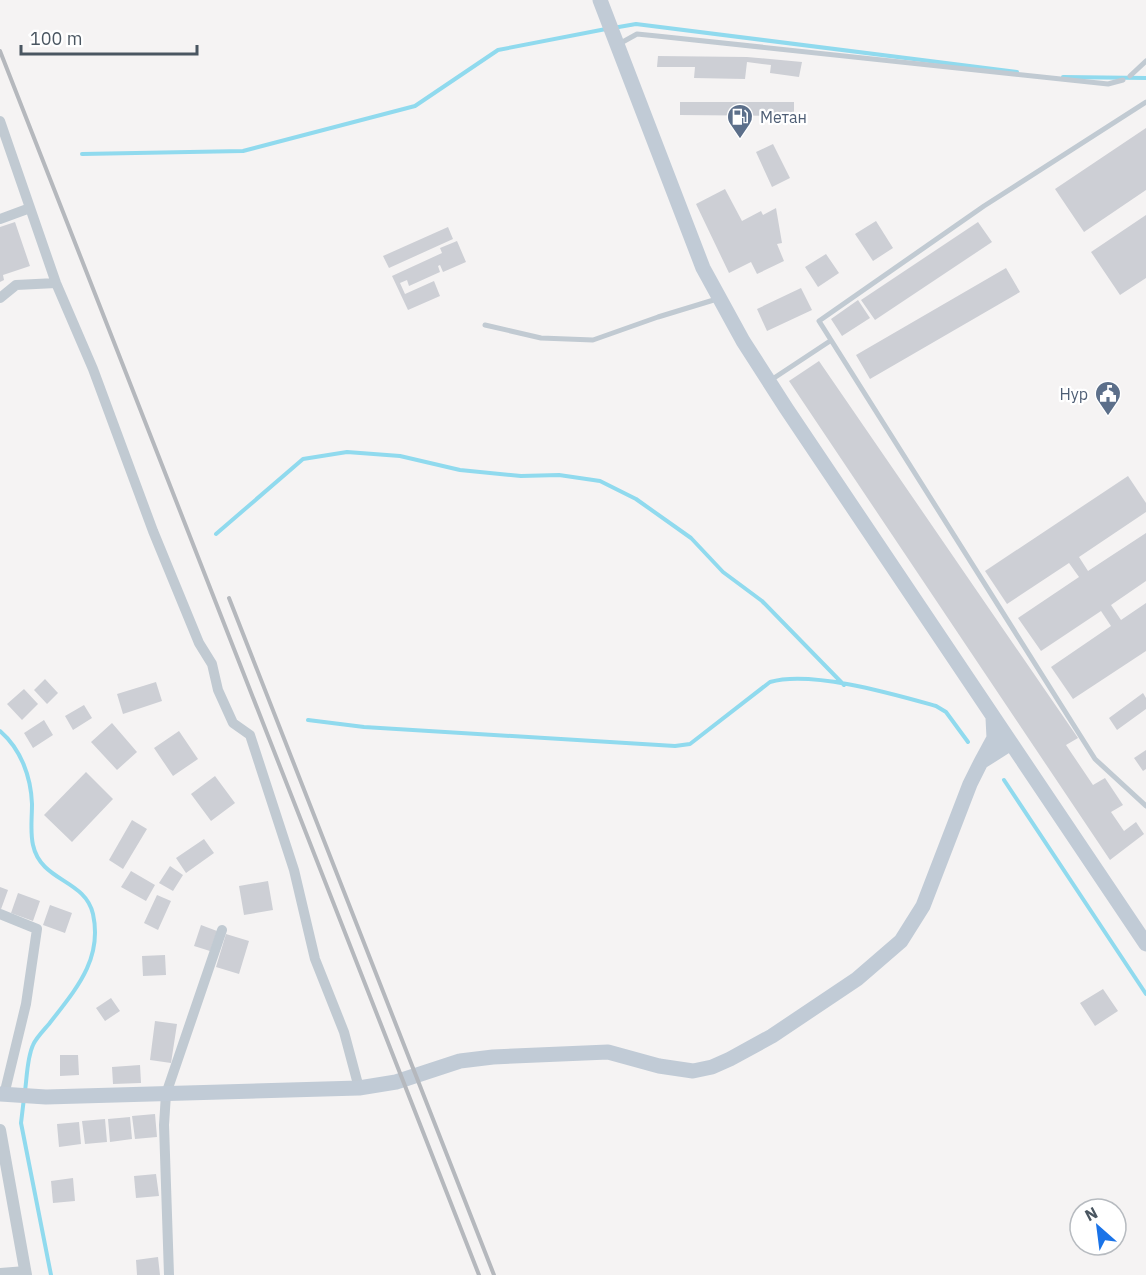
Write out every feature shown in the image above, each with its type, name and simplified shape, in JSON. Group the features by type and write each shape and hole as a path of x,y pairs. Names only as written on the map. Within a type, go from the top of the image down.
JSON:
{"main road":[{"path":"602,5 703,268 719,298 769,381 1146,944"},
{"path":"2,1095 46,1097 359,1088 396,1082 460,1061 493,1057 608,1052 659,1066 693,1071 712,1067 772,1036 857,979 901,941 923,906 970,784 995,733 993,717"},
{"path":"981,762 1011,743"}],"street":[{"path":"0,121 56,283 93,369 153,531 199,643 212,664 218,690 233,723 250,735 294,870 315,959 344,1032 359,1088"},
{"path":"0,219 30,208"},
{"path":"0,298 16,285 56,283"},
{"path":"0,914 37,929 26,1004 2,1095"},
{"path":"169,1275 164,1125 166,1094 222,930"},
{"path":"0,1130 26,1273 0,1273"}],"lane":[{"path":"617,43 637,34 1108,84 1123,80"},
{"path":"1130,76 1146,61"},
{"path":"1146,102 984,206 819,321 1095,759 1146,806"},
{"path":"485,325 541,338 593,340 719,298"},
{"path":"769,381 830,341"}],"building":[{"path":"658,56 747,57 802,62 799,77 770,73 771,65 747,62 745,79 694,78 695,67 657,67"},
{"path":"680,102 794,102 794,116 680,115"},
{"path":"1146,128 1146,190 1084,232 1055,189"},
{"path":"773,144 790,178 772,187 756,152"},
{"path":"725,189 742,221 761,211 763,215 776,208 782,243 777,244 784,261 757,274 751,262 729,273 696,204"},
{"path":"1146,215 1146,278 1120,295 1091,252"},
{"path":"876,221 893,248 873,261 855,234"},
{"path":"15,222 30,266 3,275 4,280 0,282 0,227"},
{"path":"978,222 992,242 875,320 861,300"},
{"path":"448,227 453,239 389,268 383,256"},
{"path":"457,241 466,262 443,272 440,265 438,266 440,272 409,286 407,280 400,283 405,294 434,281 440,296 408,310 392,276 442,253 440,248"},
{"path":"826,254 839,273 818,287 805,267"},
{"path":"1006,268 1020,292 870,379 856,355"},
{"path":"801,288 812,310 767,331 757,309"},
{"path":"858,300 870,318 842,336 831,319"},
{"path":"819,361 1078,738 1066,745 1093,785 1105,778 1123,805 1111,812 1124,831 1136,822 1144,834 1110,860 789,381"},
{"path":"1128,476 1146,503 1146,512 1079,557 1088,571 1146,533 1146,581 1111,605 1121,620 1146,603 1146,651 1073,699 1051,667 1111,626 1101,611 1041,651 1018,618 1079,577 1069,563 1007,604 985,571"},
{"path":"45,679 58,693 47,704 34,690"},
{"path":"156,682 162,701 123,714 117,694"},
{"path":"24,689 38,704 22,720 7,704"},
{"path":"1143,693 1146,698 1146,709 1117,730 1109,718"},
{"path":"84,705 92,718 73,730 65,716"},
{"path":"44,720 53,735 33,748 24,733"},
{"path":"112,723 137,752 117,770 91,742"},
{"path":"179,731 198,759 173,776 154,748"},
{"path":"1146,750 1146,769 1143,771 1134,758"},
{"path":"86,772 113,799 72,842 44,815"},
{"path":"215,776 235,803 211,821 191,794"},
{"path":"132,820 147,829 123,869 109,860"},
{"path":"204,839 214,853 186,873 176,858"},
{"path":"170,866 183,875 173,891 159,883"},
{"path":"131,871 155,885 146,901 121,887"},
{"path":"268,881 273,910 244,915 239,886"},
{"path":"0,887 8,890 0,912"},
{"path":"18,893 40,901 33,921 11,913"},
{"path":"157,895 171,901 158,930 144,923"},
{"path":"50,905 72,913 65,933 43,925"},
{"path":"201,925 217,931 210,951 194,946"},
{"path":"226,934 249,941 239,974 216,967"},
{"path":"165,955 166,975 143,976 142,956"},
{"path":"1103,989 1118,1011 1095,1026 1080,1003"},
{"path":"111,998 120,1011 105,1021 96,1008"},
{"path":"155,1021 177,1024 171,1063 150,1060"},
{"path":"60,1055 78,1055 79,1075 60,1076"},
{"path":"140,1065 141,1083 113,1084 112,1067"},
{"path":"155,1114 157,1137 135,1139 132,1116"},
{"path":"130,1117 132,1139 110,1142 108,1119"},
{"path":"105,1119 107,1142 85,1144 82,1121"},
{"path":"79,1122 81,1144 59,1147 57,1124"},
{"path":"156,1174 159,1196 136,1198 134,1176"},
{"path":"73,1178 75,1201 53,1203 51,1181"},
{"path":"158,1257 160,1275 137,1275 136,1260"}],"waterway":[{"path":"613,28 636,24 1017,72"},
{"path":"82,154 243,151 415,106 498,50 606,29"},
{"path":"1063,77 1146,78"},
{"path":"216,534 303,459 347,452 400,456 460,470 521,476 559,475 600,481 636,499 691,538 723,572 762,601 844,685"},
{"path":"308,720 364,727 675,746 690,744 770,682 807,679 852,685 936,706 946,712 968,742"},
{"path":"0,731 14,746 24,764 30,784 32,840 38,857 53,874 73,887 88,903 93,914 95,931 94,946 84,974 33,1045 28,1062 25,1091"},
{"path":"1004,780 1146,994"},
{"path":"24,1098 21,1123 51,1275"}],"railway":[{"path":"0,51 479,1275"},
{"path":"229,598 494,1275"}],"place":[{"name":"Метан","path":"740,140"},
{"name":"Нур","path":"1108,417"}]}
